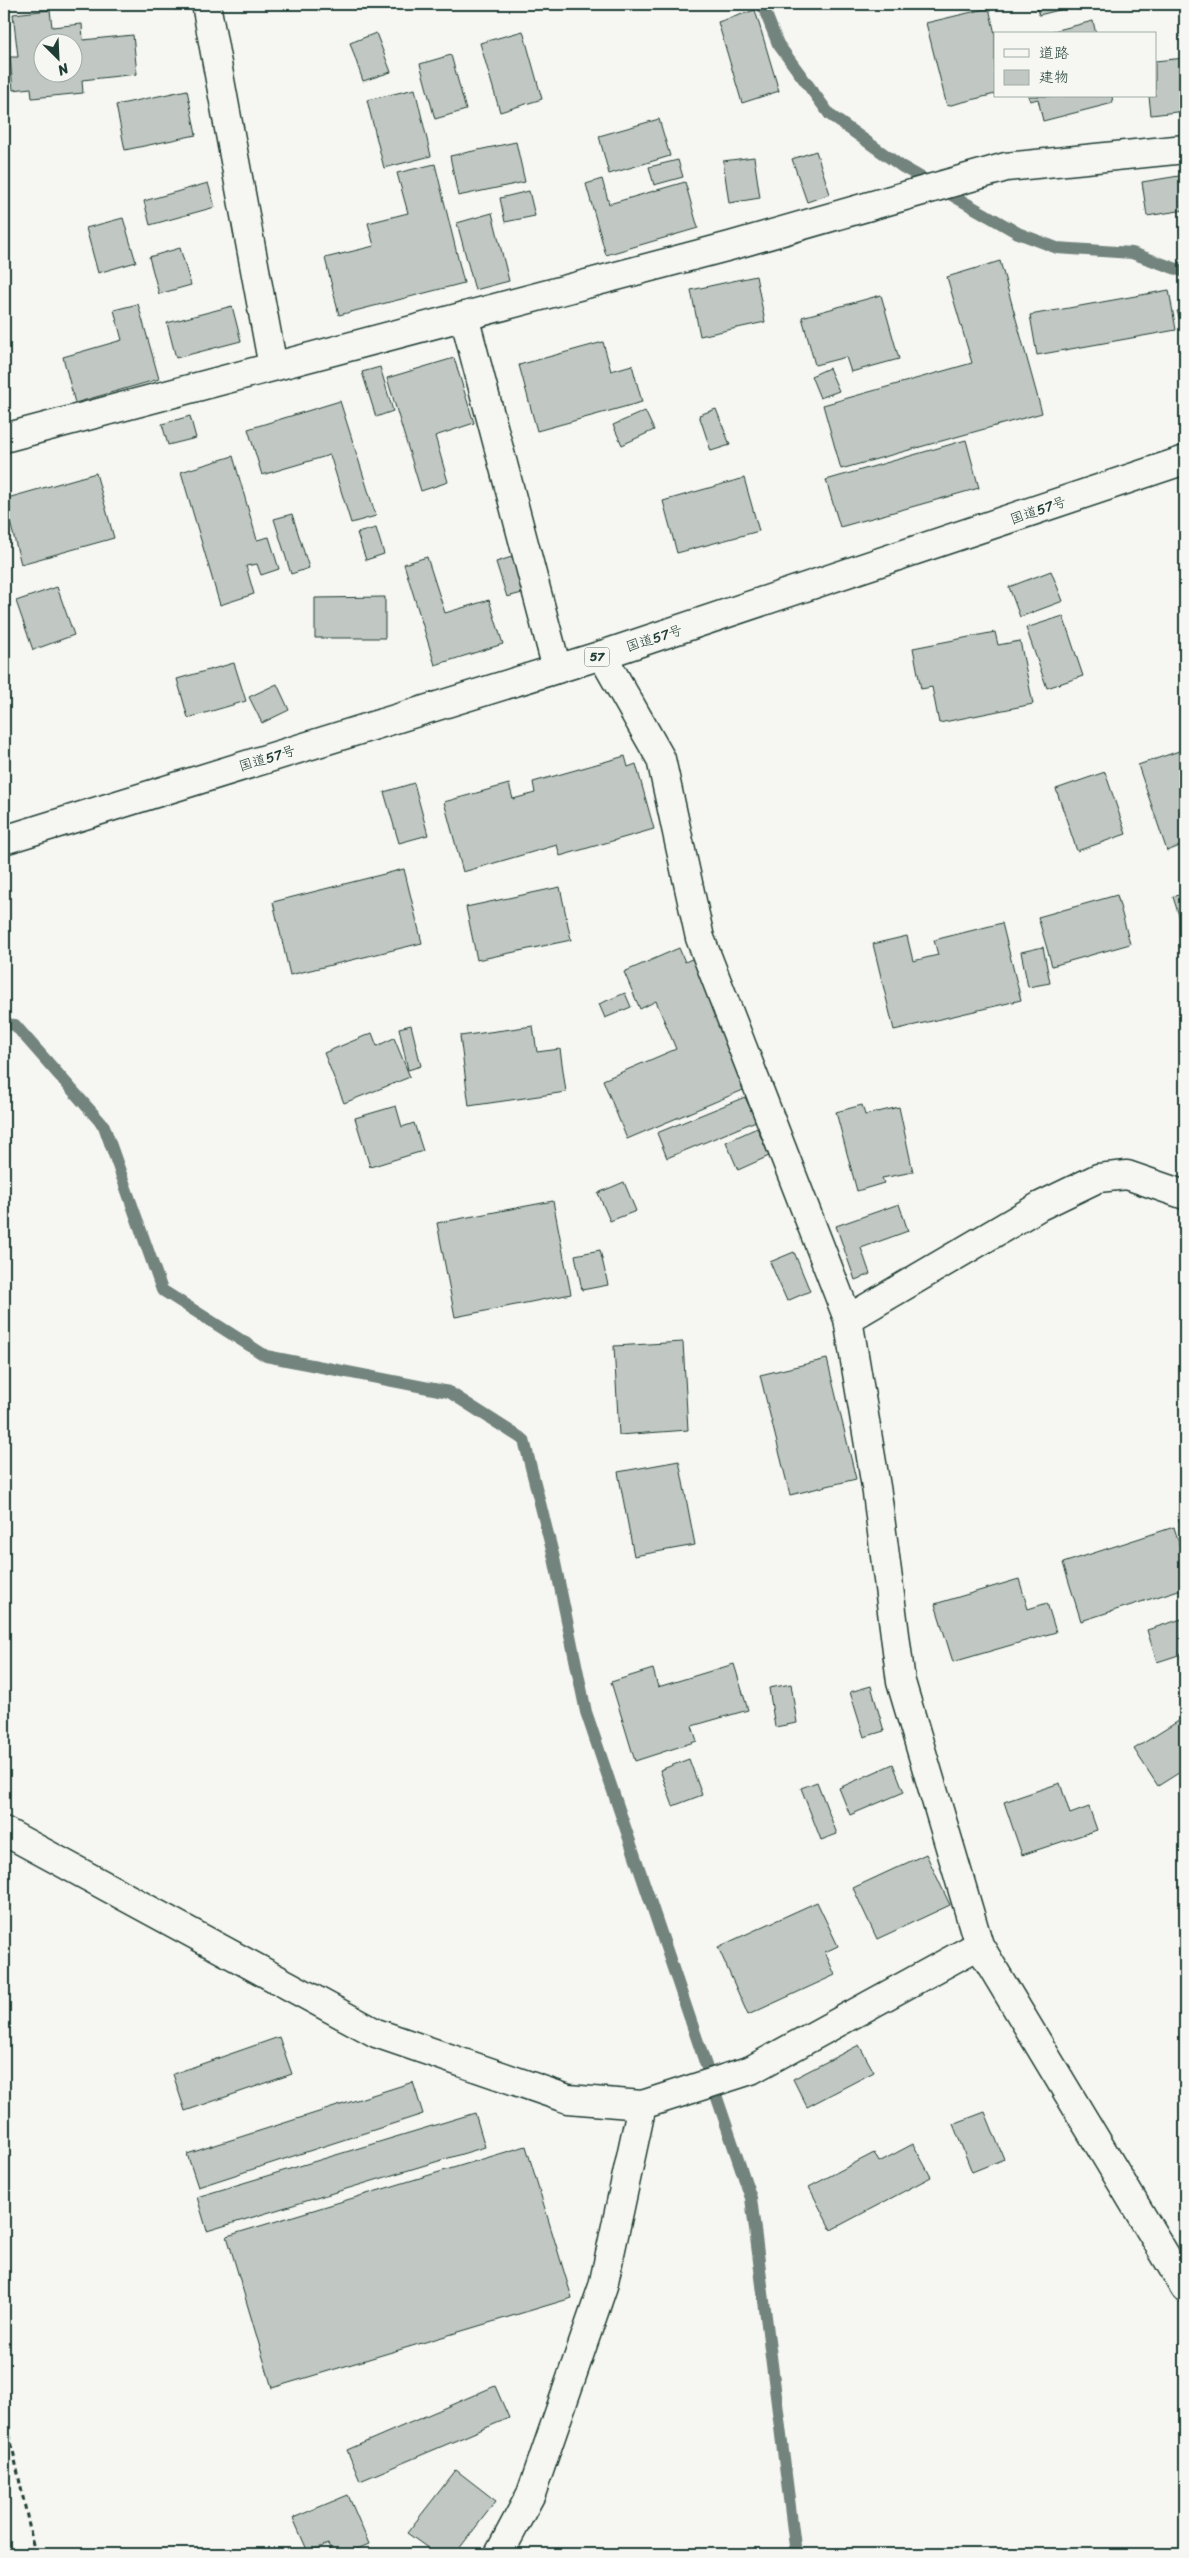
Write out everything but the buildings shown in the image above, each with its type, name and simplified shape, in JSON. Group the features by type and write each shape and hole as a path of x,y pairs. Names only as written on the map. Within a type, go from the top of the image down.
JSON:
{"main road":[{"path":"206,4 273,367"},
{"path":"4,438 730,246 1006,166 1185,149"},
{"path":"464,316 557,669"},
{"name":"国道57号","path":"4,840 602,655 1185,460"},
{"path":"602,655 661,758 700,938 848,1320 878,1493 902,1682 979,1945 1185,2288"},
{"path":"848,1320 1040,1206 1098,1178 1127,1175 1185,1195"},
{"path":"4,1831 376,2033 568,2098 642,2105 751,2070 979,1945"},
{"path":"499,2554 531,2494 603,2286 642,2105"}],"path":[{"path":"4,2408 35,2554"}],"waterway":[{"path":"762,4 778,44 830,115 901,166 1018,233 1057,248 1132,253 1185,272"},
{"path":"4,1024 15,1025 104,1126 162,1290 266,1356 449,1392 524,1440 554,1558 586,1712 751,2198 796,2554"}]}
